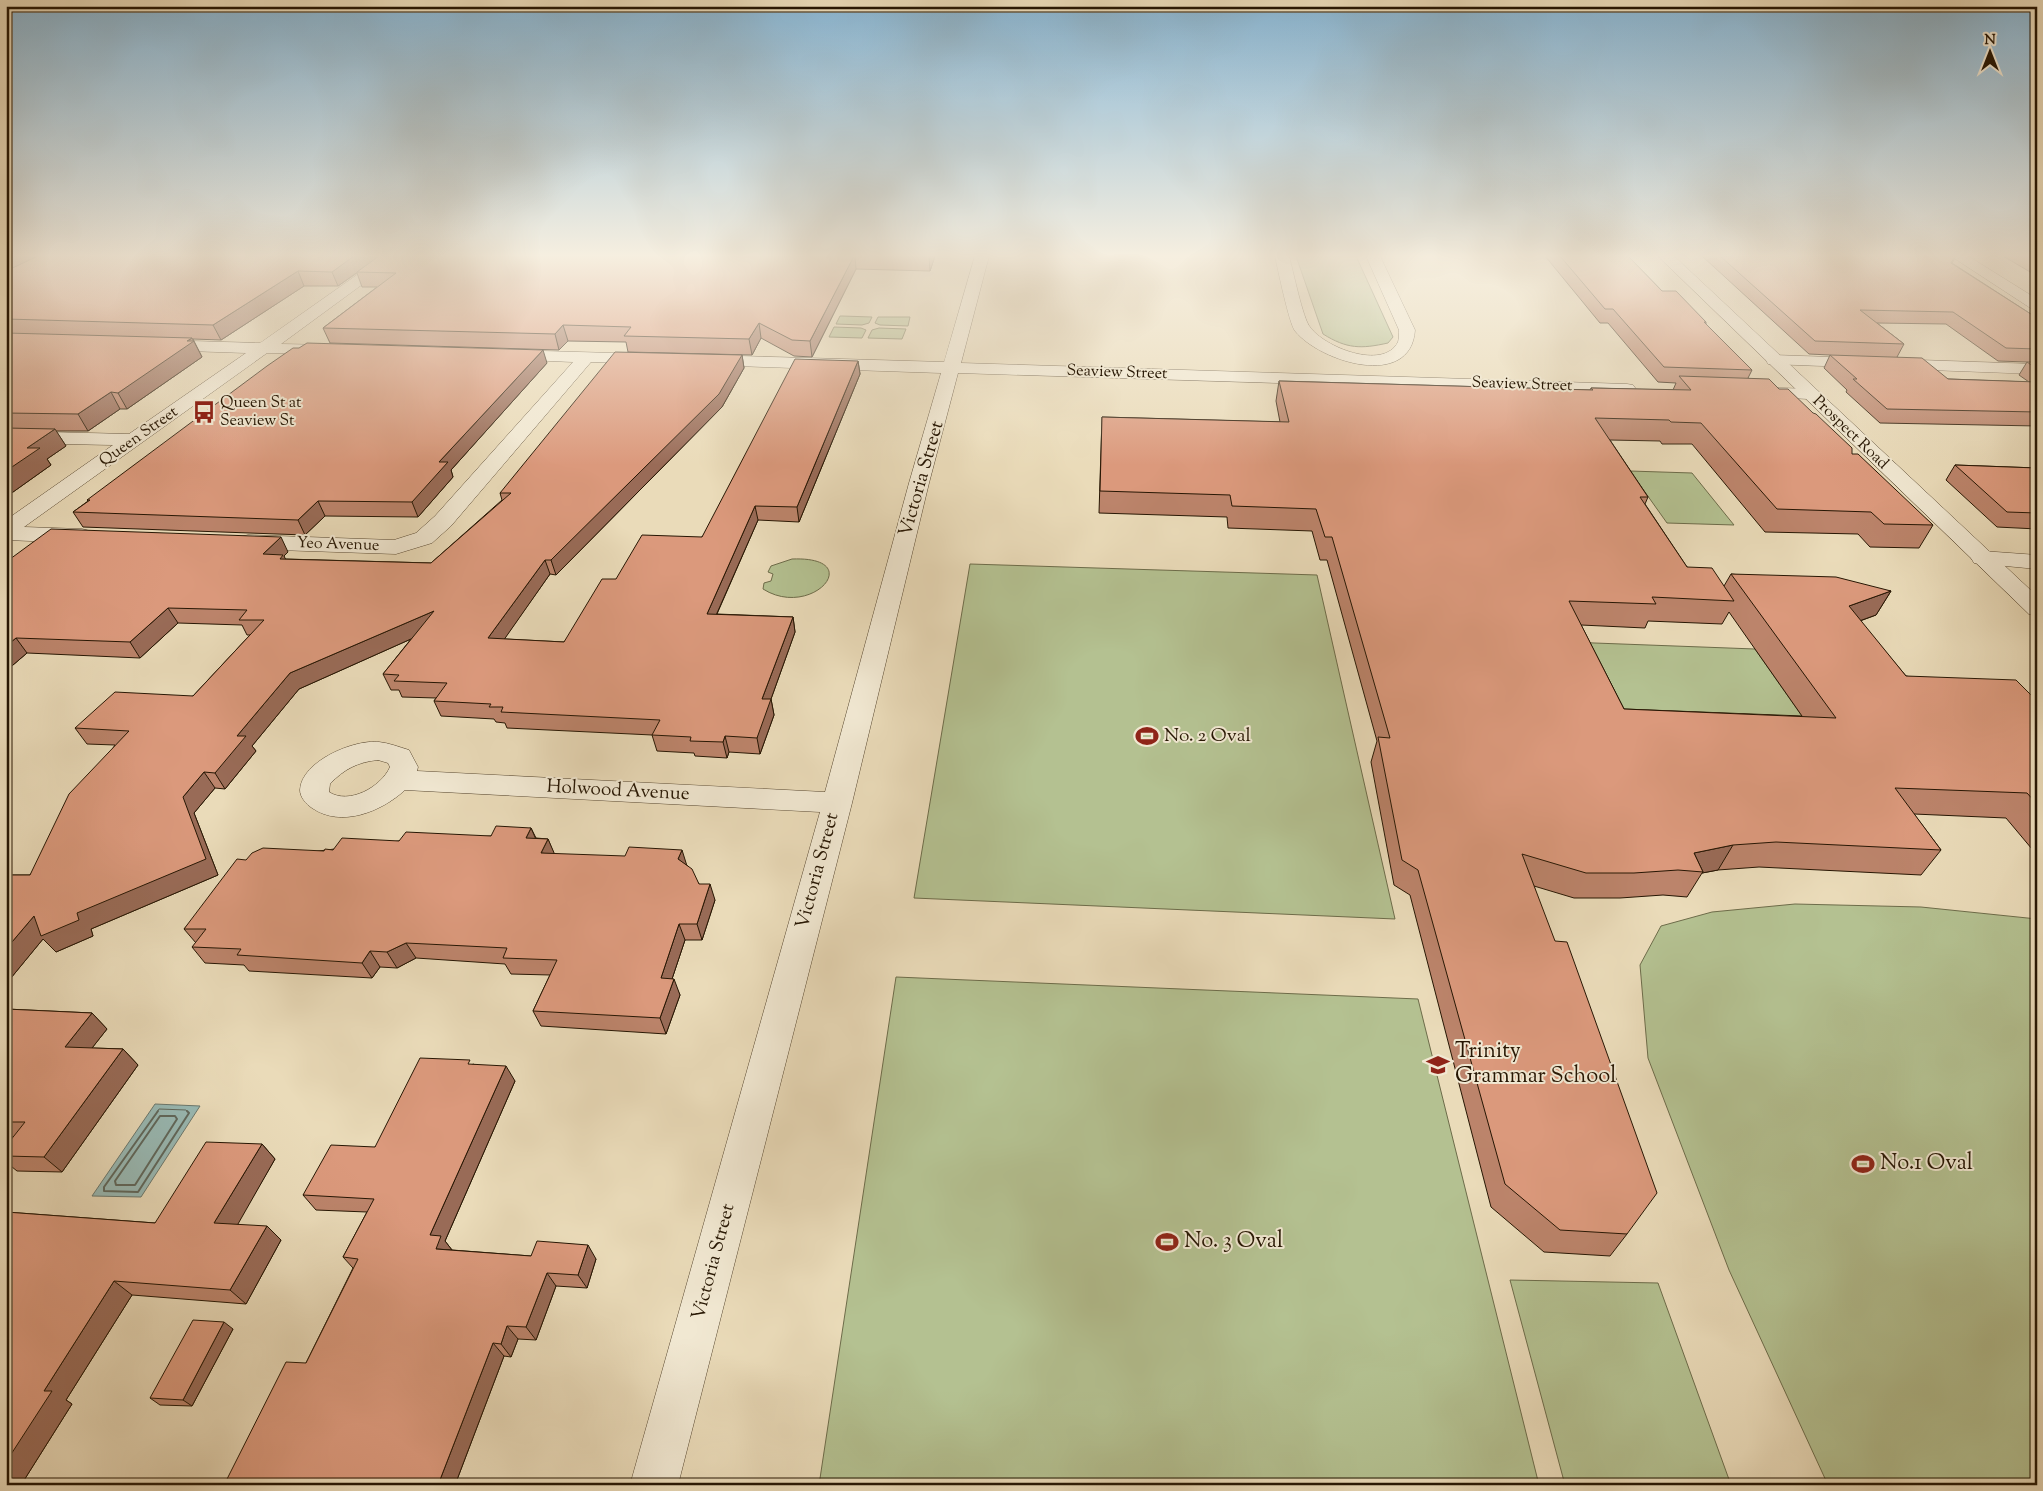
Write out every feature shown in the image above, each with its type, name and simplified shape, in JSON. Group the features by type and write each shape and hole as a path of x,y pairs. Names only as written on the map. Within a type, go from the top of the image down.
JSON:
{"street":[{"name":"Queen Street","path":"6,531 297,326"},
{"name":"Victoria Street","path":"654,1485 837,803 919,483 963,326"},
{"path":"1300,326 1318,344 1341,355 1371,361 1394,356 1406,342 1407,330 1405,326"},
{"name":"Prospect Road","path":"1738,326 2037,609"},
{"path":"142,345 350,350"},
{"path":"488,354 666,359"},
{"name":"Yeo Avenue","path":"230,541 396,547 424,538 443,521 587,357"},
{"name":"Seaview Street","path":"685,360 1641,389"},
{"path":"1774,360 2037,369"},
{"path":"1371,361 1380,381"},
{"path":"1740,392 1809,394"},
{"path":"6,437 134,440"},
{"path":"6,531 102,536"},
{"path":"1982,558 2037,562"},
{"name":"Holwood Avenue","path":"400,780 837,803"}],"green space":[{"path":"1320,326 1388,326 1393,337 1388,343 1362,347 1339,343 1323,334"},
{"path":"834,327 861,328 866,330 862,338 829,337"},
{"path":"879,328 906,329 902,339 868,338 872,330"},
{"path":"1630,471 1692,473 1734,525 1667,523"},
{"path":"792,559 815,561 826,567 829,575 824,584 814,592 799,597 781,596 763,589 764,583 771,581 773,574 768,572 771,566"},
{"name":"No. 2 Oval","path":"970,564 1317,575 1395,919 914,898"},
{"path":"1568,642 1755,649 1820,742 1613,733"},
{"name":"No.1 Oval","path":"1795,904 1921,907 2037,919 2037,1485 1828,1485 1729,1270 1648,1058 1640,965 1661,926 1712,912"},
{"name":"No. 3 Oval","path":"896,977 1418,999 1539,1485 819,1485"},
{"path":"1510,1280 1658,1283 1731,1485 1565,1485"}],"water":[{"path":"155,1104 200,1106 141,1197 92,1196"}],"building":[{"path":"326,326 562,326 555,334 323,328"},
{"path":"583,326 757,326 749,339 624,336 631,327"},
{"path":"764,326 818,326 810,341 792,340"},
{"path":"1628,326 1708,326 1752,370 1664,367"},
{"path":"1798,326 1880,326 1904,344 1815,341"},
{"path":"1973,326 2037,326 2037,349 2006,348"},
{"path":"6,333 192,338 187,341 194,341 118,393 111,392 78,414 6,413"},
{"path":"307,343 543,350 439,462 448,462 412,502 318,501 298,520 73,512 267,366 293,348 299,348"},
{"path":"615,352 742,355 719,394 551,560 545,560 488,638 564,642 602,579 616,579 642,535 702,537 795,359 858,361 797,507 755,506 707,614 793,617 762,699 771,699 757,738 725,736 723,742 690,741 691,737 652,735 660,720 501,712 503,707 489,707 491,704 434,701 447,683 394,681 399,675 383,674 434,611 290,673 237,736 246,736 215,773 204,772 183,797 206,859 77,913 79,920 41,936 34,916 6,949 6,875 30,875 69,794 129,731 75,728 115,692 193,696 264,620 239,620 247,610 168,608 130,642 16,638 6,646 6,562 51,529 281,537 263,554 283,555 280,559 431,563 511,493 500,493"},
{"path":"1830,355 1922,358 1948,379 2037,382 2037,412 1887,409 1853,379 1857,379"},
{"path":"2027,362 2037,362 2037,369"},
{"path":"1679,376 1769,379 1779,389 1788,389 1852,448 1852,454 1858,454 1933,525 1884,524 1871,512 1777,509 1701,423 1595,418 1648,497 1640,497 1687,567 1712,568 1734,601 1652,597 1656,604 1569,601 1624,709 1836,718 1731,574 1836,577 1891,591 1849,606 1906,676 2016,680 2037,701 2037,804 2027,793 1895,788 1941,850 1776,842 1733,845 1694,853 1703,872 1678,870 1634,873 1586,873 1522,854 1555,941 1567,942 1657,1193 1627,1234 1560,1230 1505,1184 1418,870 1402,860 1378,737 1390,738 1332,537 1325,537 1316,509 1232,506 1230,495 1100,491 1102,417 1289,422 1279,381 1593,390 1591,388 1691,390"},
{"path":"6,428 55,429 27,448 40,448 6,471"},
{"path":"1955,465 2037,468 2037,513 2007,512"},
{"path":"496,826 531,828 526,838 548,839 541,853 625,856 629,847 682,850 678,859 692,869 699,884 710,884 697,924 679,924 661,978 674,979 660,1018 533,1011 557,960 503,958 507,948 406,943 387,952 370,951 362,963 237,955 241,949 192,947 206,929 184,929 237,859 246,860 252,853 263,848 333,850 342,838 399,841 406,832 491,836"},
{"path":"6,1009 92,1013 65,1047 123,1049 44,1157 6,1156 6,1146 25,1122 6,1122"},
{"path":"420,1058 470,1060 468,1064 506,1066 430,1235 441,1236 436,1249 531,1256 537,1241 588,1245 578,1275 547,1273 526,1327 507,1326 501,1344 493,1343 438,1485 224,1485 286,1362 306,1363 358,1259 343,1257 374,1199 303,1195 331,1145 375,1147"},
{"path":"206,1142 262,1144 214,1223 267,1226 230,1290 114,1281 44,1391 52,1391 6,1462 6,1212 155,1223"},
{"path":"193,1320 224,1322 183,1400 150,1398"}],"place":[{"name":"Queen St at Seaview St","path":"204,412"},
{"name":"No. 2 Oval","path":"1147,736"},
{"name":"Trinity Grammar School","path":"1438,1065"},
{"name":"No.1 Oval","path":"1863,1164"},
{"name":"No. 3 Oval","path":"1167,1242"}]}
